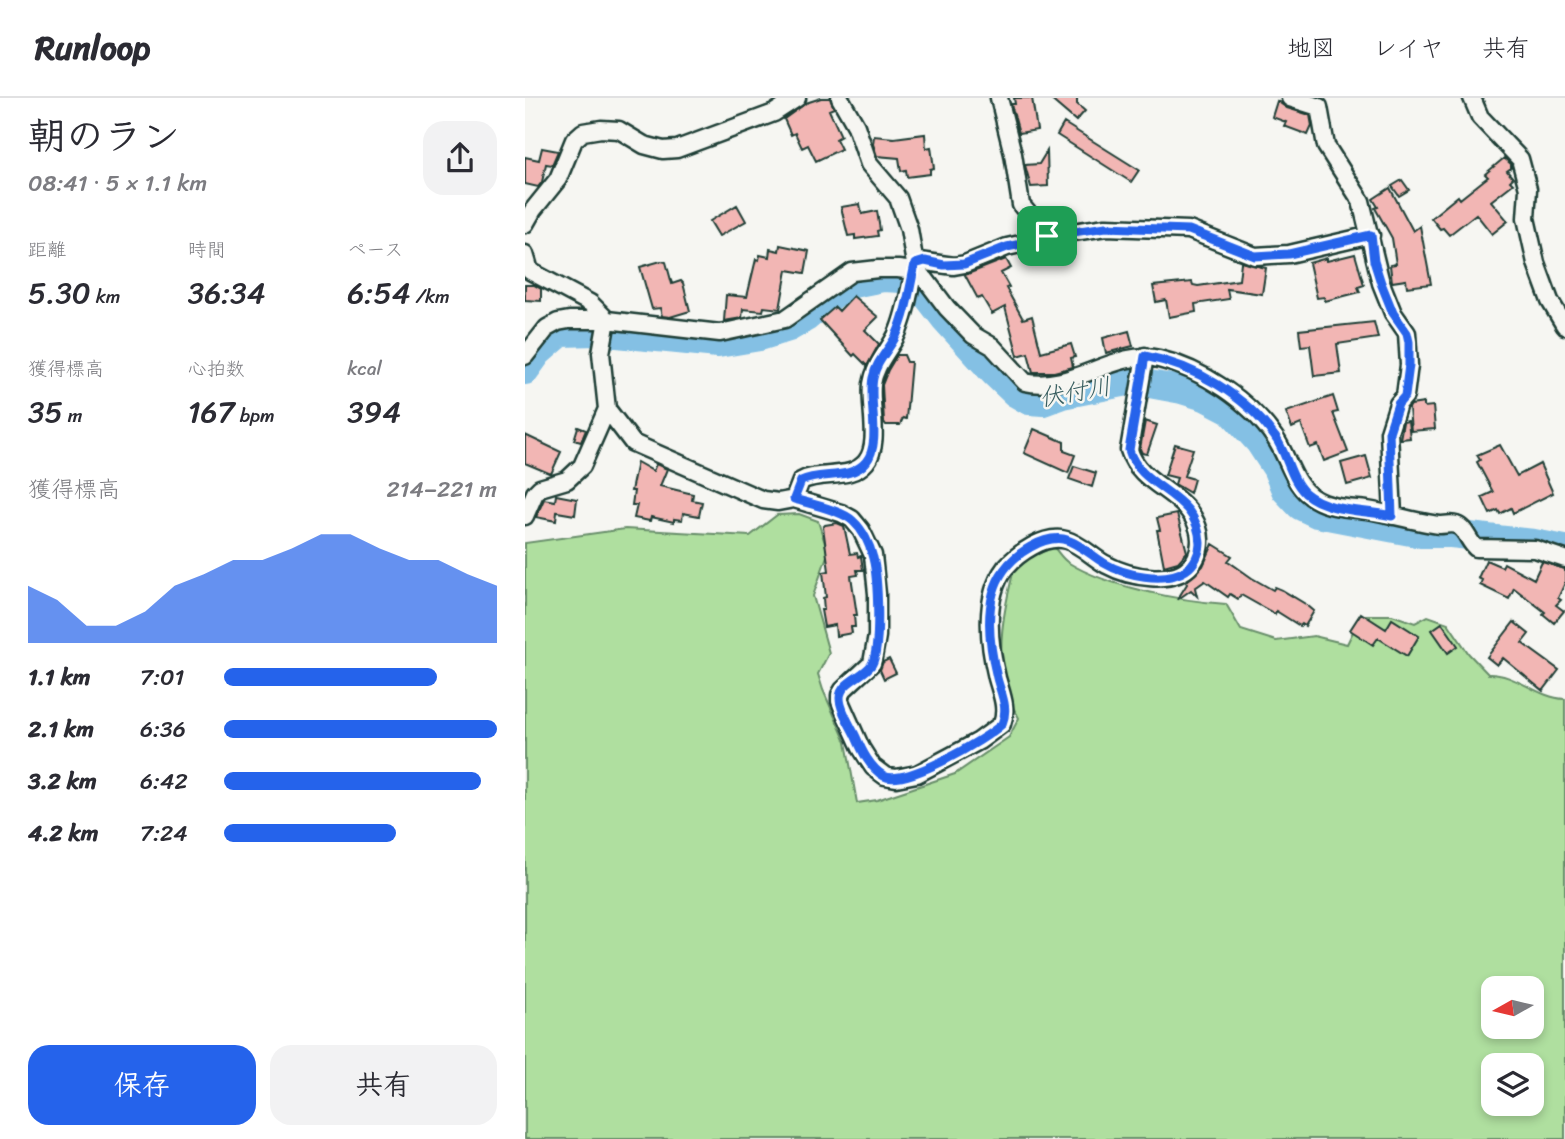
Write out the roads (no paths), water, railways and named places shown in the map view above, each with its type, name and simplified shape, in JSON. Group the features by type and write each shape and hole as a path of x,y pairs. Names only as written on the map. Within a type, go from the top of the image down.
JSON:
{"street":[{"path":"525,224 558,179 575,140 583,132 619,130 644,145 663,150 677,149 774,113 797,98"},
{"path":"794,499 801,481 811,476 845,474 857,470 869,459 873,440 873,377 878,363 897,335 912,277 909,229 898,198 869,164 856,126 840,98"},
{"path":"999,98 1013,154 1021,205 1047,236"},
{"path":"1290,98 1319,107 1326,146 1361,201 1381,283 1393,313 1407,333 1409,365 1405,396 1398,404 1389,432 1392,516"},
{"path":"1472,98 1480,117 1520,159 1528,189 1525,218 1535,263 1550,301 1565,326"},
{"path":"912,277 925,261 944,265 964,264 1007,247 1047,236 1106,227 1189,230 1255,256 1289,254 1371,235"},
{"path":"525,254 530,271 590,303 605,329 602,375 607,409 633,443 763,500 778,502 794,499 852,519 867,542 876,570 874,650 872,663 843,690 840,701 861,748 873,767 884,776 895,778 917,774 979,741 1002,724 1005,710 994,665 990,613 1003,570 1015,558 1041,542 1065,539 1106,565 1136,574 1169,577 1185,570 1194,561 1200,547 1199,529 1189,511 1182,502 1132,461 1129,450 1145,356"},
{"path":"525,356 547,328 569,320 605,329 720,334 785,319 852,272 878,268 926,281 947,309 974,335 992,346 1025,382 1049,384 1142,355 1161,359 1200,375 1244,403 1275,436 1304,492 1317,501 1440,525 1455,524 1476,548 1535,550 1565,559"},
{"path":"525,516 540,488 567,480 582,466 607,409"}],"waterway":[{"name":"伏付川","path":"525,371 538,353 561,333 597,332 718,344 760,337 789,328 806,318 833,295 853,284 883,278 902,279 923,291 994,373 1015,393 1029,401 1043,402 1062,395 1133,381 1182,390 1205,397 1230,410 1259,442 1276,468 1285,490 1300,506 1317,514 1421,534 1451,534 1565,549"}]}
